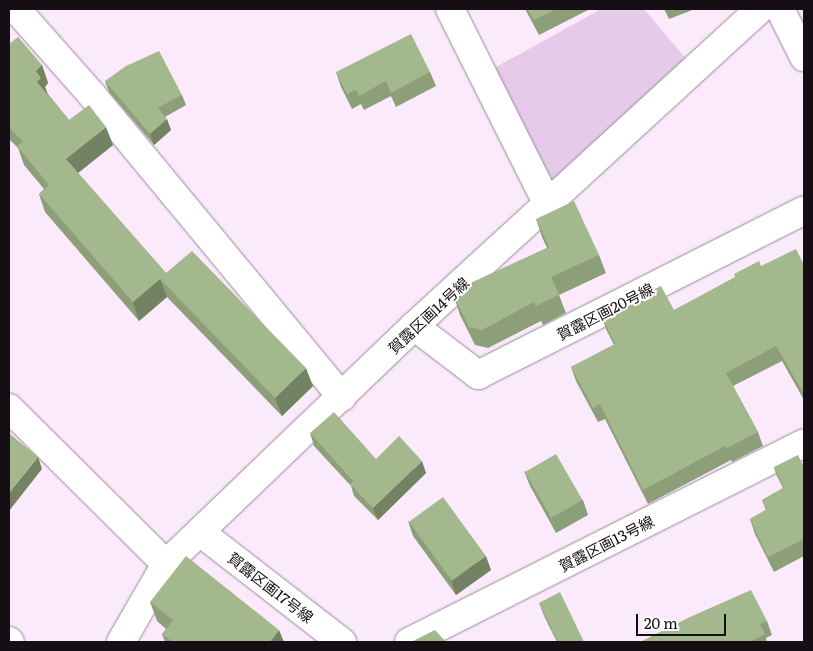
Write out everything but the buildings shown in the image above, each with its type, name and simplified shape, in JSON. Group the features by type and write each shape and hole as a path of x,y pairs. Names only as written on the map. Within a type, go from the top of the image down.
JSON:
{"street":[{"path":"16,9 92,95 342,397"},
{"path":"450,9 548,205"},
{"name":"賀露区画14号線","path":"124,641 166,564 414,326 760,9"},
{"path":"780,9 804,56"},
{"name":"賀露区画20号線","path":"414,326 478,375 804,210"},
{"path":"9,408 166,564"},
{"name":"賀露区画13号線","path":"408,642 804,443"},
{"name":"賀露区画17号線","path":"200,532 342,642"}],"shaded area":[{"path":"601,9 644,9 687,60 554,182 543,178 487,72"}]}
